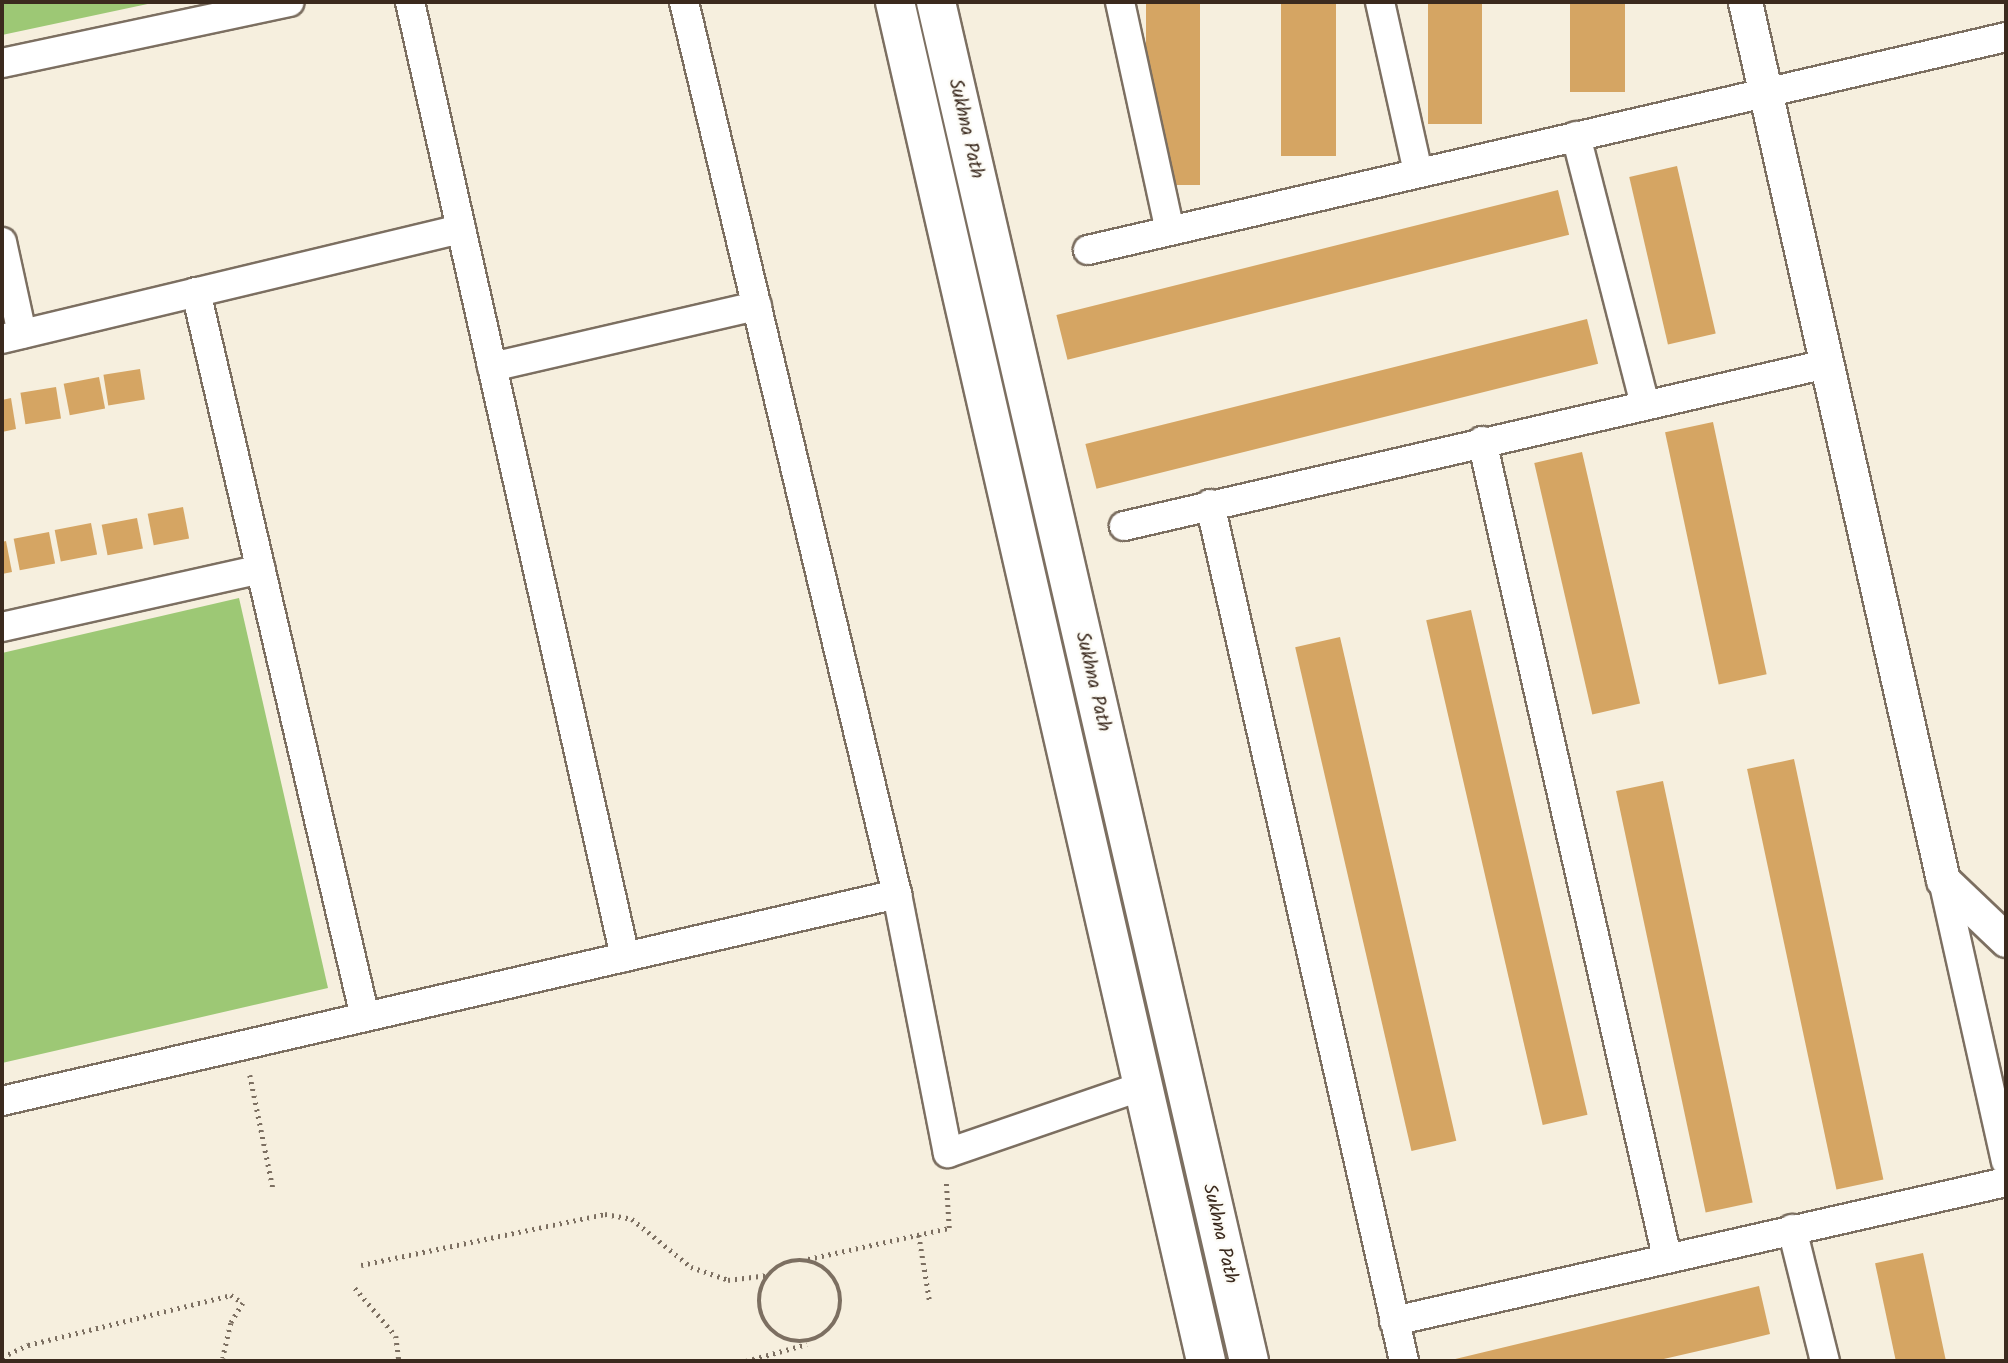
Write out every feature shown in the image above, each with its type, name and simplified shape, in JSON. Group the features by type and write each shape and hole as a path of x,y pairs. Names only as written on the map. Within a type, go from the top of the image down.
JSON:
{"main road":[{"name":"Sukhna Path","path":"895,2 1206,1361"},
{"name":"Sukhna Path","path":"936,2 1249,1361"}],"street":[{"path":"2,63 290,2"},
{"path":"410,2 625,957"},
{"path":"684,2 897,894 948,1153 1143,1086"},
{"path":"1120,2 1170,231"},
{"path":"1380,2 1418,172"},
{"path":"1745,2 1943,880 2000,1103 2006,1161"},
{"path":"1088,250 2006,37"},
{"path":"1576,136 1645,404"},
{"path":"2,242 12,337 461,229"},
{"path":"195,292 365,1017"},
{"path":"492,367 757,306"},
{"path":"1124,526 1482,441 1826,364"},
{"path":"1482,441 1667,1257"},
{"path":"1210,504 1404,1361"},
{"path":"2,627 261,569"},
{"path":"1943,880 2006,940"},
{"path":"2,1101 897,894"},
{"path":"1394,1321 2006,1182"},
{"path":"1792,1229 1825,1361"}],"path":[{"path":"244,1045 273,1188"},
{"path":"361,1265 605,1214 632,1219 691,1267 728,1280 768,1275 791,1261 949,1228 948,1153"},
{"path":"919,1235 930,1303"},
{"path":"746,1361 793,1351 814,1341 835,1323 841,1296 829,1272 804,1260"},
{"path":"768,1275 759,1300 766,1325 787,1341 814,1341"},
{"path":"355,1288 396,1336 399,1361"},
{"path":"2,1357 28,1345 231,1295 243,1303 231,1323 223,1358"}],"green space":[{"path":"2,2 157,2 2,35"},
{"path":"239,598 328,988 2,1063 2,653"}],"building":[{"path":"1146,2 1200,2 1200,185 1146,185"},
{"path":"1281,2 1336,2 1336,156 1281,156"},
{"path":"1428,2 1482,2 1482,124 1428,124"},
{"path":"1570,2 1625,2 1625,92 1570,92"},
{"path":"1677,166 1716,334 1668,345 1629,177"},
{"path":"1558,190 1569,235 1067,360 1056,315"},
{"path":"1587,319 1598,364 1096,489 1085,444"},
{"path":"140,369 145,400 108,405 103,375"},
{"path":"99,377 105,408 70,415 64,384"},
{"path":"56,387 61,419 25,424 20,393"},
{"path":"11,398 16,429 2,432 2,400"},
{"path":"1713,422 1767,674 1719,685 1665,432"},
{"path":"1582,452 1640,703 1592,714 1534,463"},
{"path":"183,507 189,538 154,545 148,514"},
{"path":"137,518 143,548 108,555 102,525"},
{"path":"91,523 97,554 61,561 55,530"},
{"path":"49,532 55,563 20,570 14,539"},
{"path":"6,541 12,572 2,574 2,542"},
{"path":"1471,610 1588,1115 1543,1125 1426,620"},
{"path":"1340,637 1456,1141 1411,1151 1295,647"},
{"path":"1794,759 1883,1180 1836,1190 1747,769"},
{"path":"1663,781 1753,1203 1706,1213 1616,791"},
{"path":"1923,1253 1946,1361 1896,1361 1875,1263"},
{"path":"1759,1286 1770,1334 1729,1344 1655,1361 1447,1361"}]}
